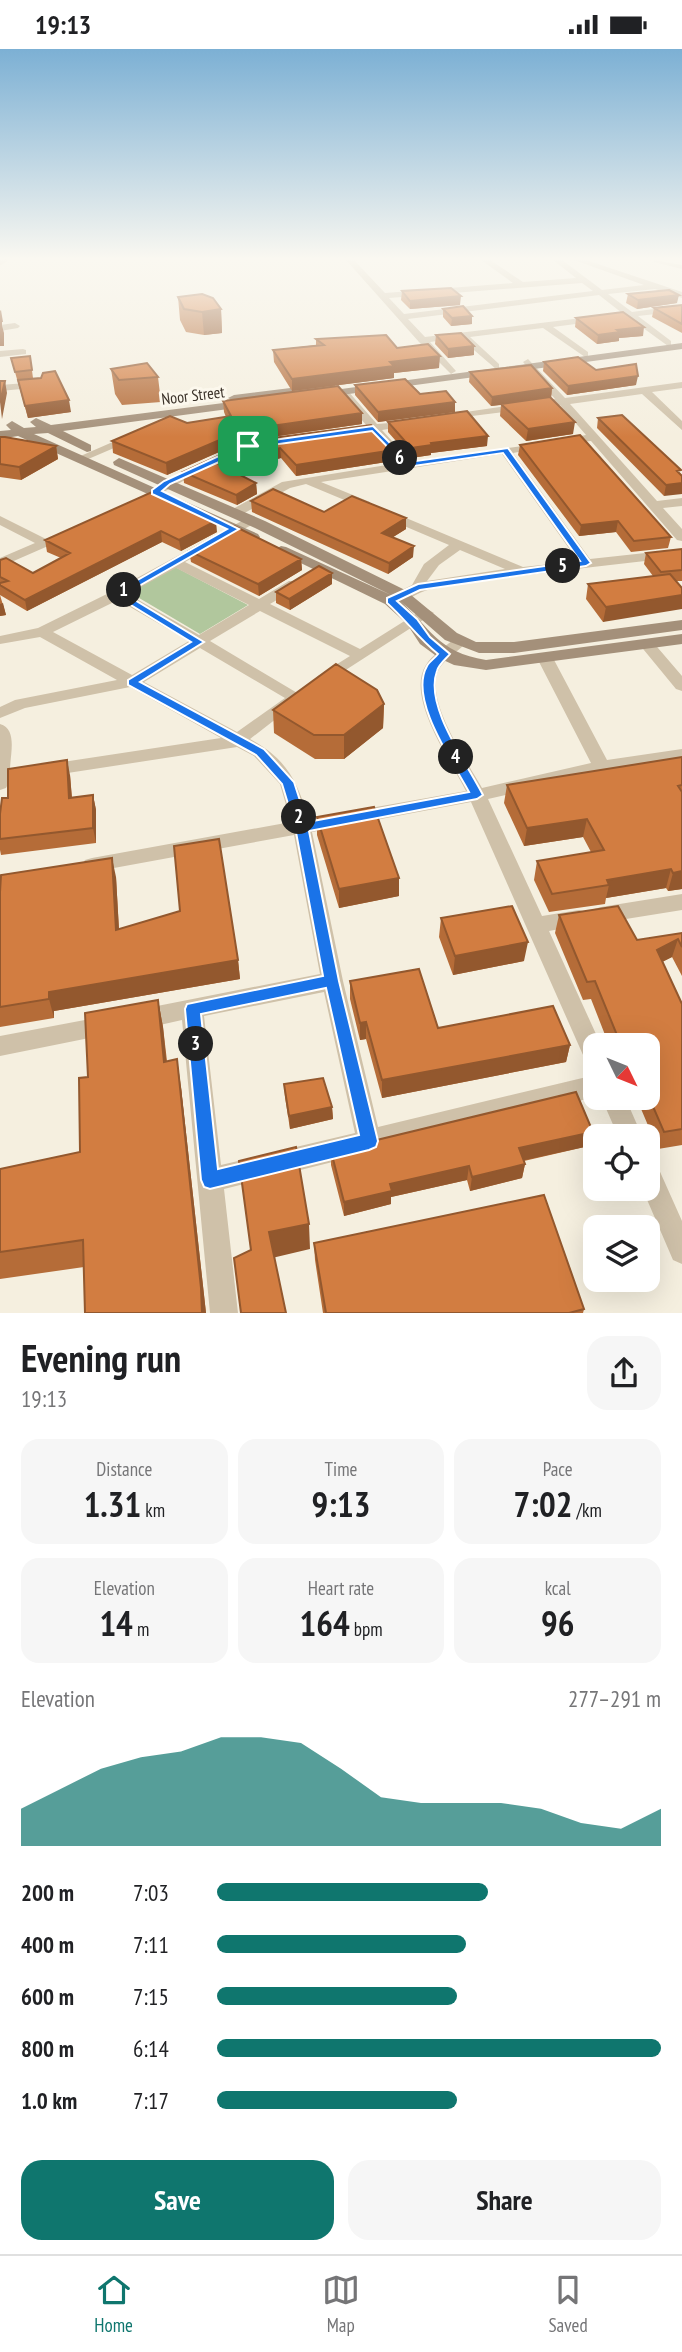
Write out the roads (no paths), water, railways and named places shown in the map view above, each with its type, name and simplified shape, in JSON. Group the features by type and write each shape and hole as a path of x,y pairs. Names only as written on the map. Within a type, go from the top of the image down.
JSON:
{"main road":[{"name":"Noor Street","path":"9,430 496,366 530,365 585,354 682,343"},
{"name":"Noor Street","path":"42,426 343,392 682,343"},
{"path":"42,426 88,455"},
{"path":"9,430 88,455 235,521 320,568 397,598"},
{"path":"235,521 251,520 397,598 420,617 426,640 452,648 509,647 682,625"},
{"path":"452,648 460,661 485,665 682,639"}],"street":[{"path":"403,319 451,372"},
{"path":"422,340 606,319"},
{"path":"636,319 668,343"},
{"path":"0,328 15,326"},
{"path":"546,326 585,354"},
{"path":"462,335 496,366"},
{"path":"0,354 23,352"},
{"path":"530,365 682,537"},
{"path":"0,388 39,385"},
{"path":"442,419 682,385"},
{"path":"645,391 682,426"},
{"path":"343,392 407,465"},
{"path":"155,427 191,411"},
{"path":"348,432 428,421"},
{"path":"88,455 143,432"},
{"path":"0,640 42,632 118,594 175,562 286,485 595,437"},
{"path":"505,450 586,563"},
{"path":"131,504 212,461"},
{"path":"307,480 520,571"},
{"path":"653,505 682,502"},
{"path":"0,520 46,544"},
{"path":"0,563 83,527"},
{"path":"418,587 420,577 430,566 459,544"},
{"path":"397,598 418,587 520,571 682,553"},
{"path":"175,562 360,655"},
{"path":"0,713 21,704 132,682 320,568"},
{"path":"118,594 296,697"},
{"path":"1,777 237,741 296,697 420,617"},
{"path":"42,632 260,752 288,782 302,827 332,981 369,1141"},
{"path":"647,644 682,686"},
{"path":"452,648 432,667 428,686 430,706 477,795 584,1033"},
{"path":"545,658 602,767"},
{"path":"0,729 0,784"},
{"path":"69,869 477,795 602,767 682,755"},
{"path":"536,925 682,902"},
{"path":"0,1046 332,981"},
{"path":"192,1009 224,1313"},
{"path":"210,1180 583,1089"},
{"path":"660,1201 682,1251"}]}
